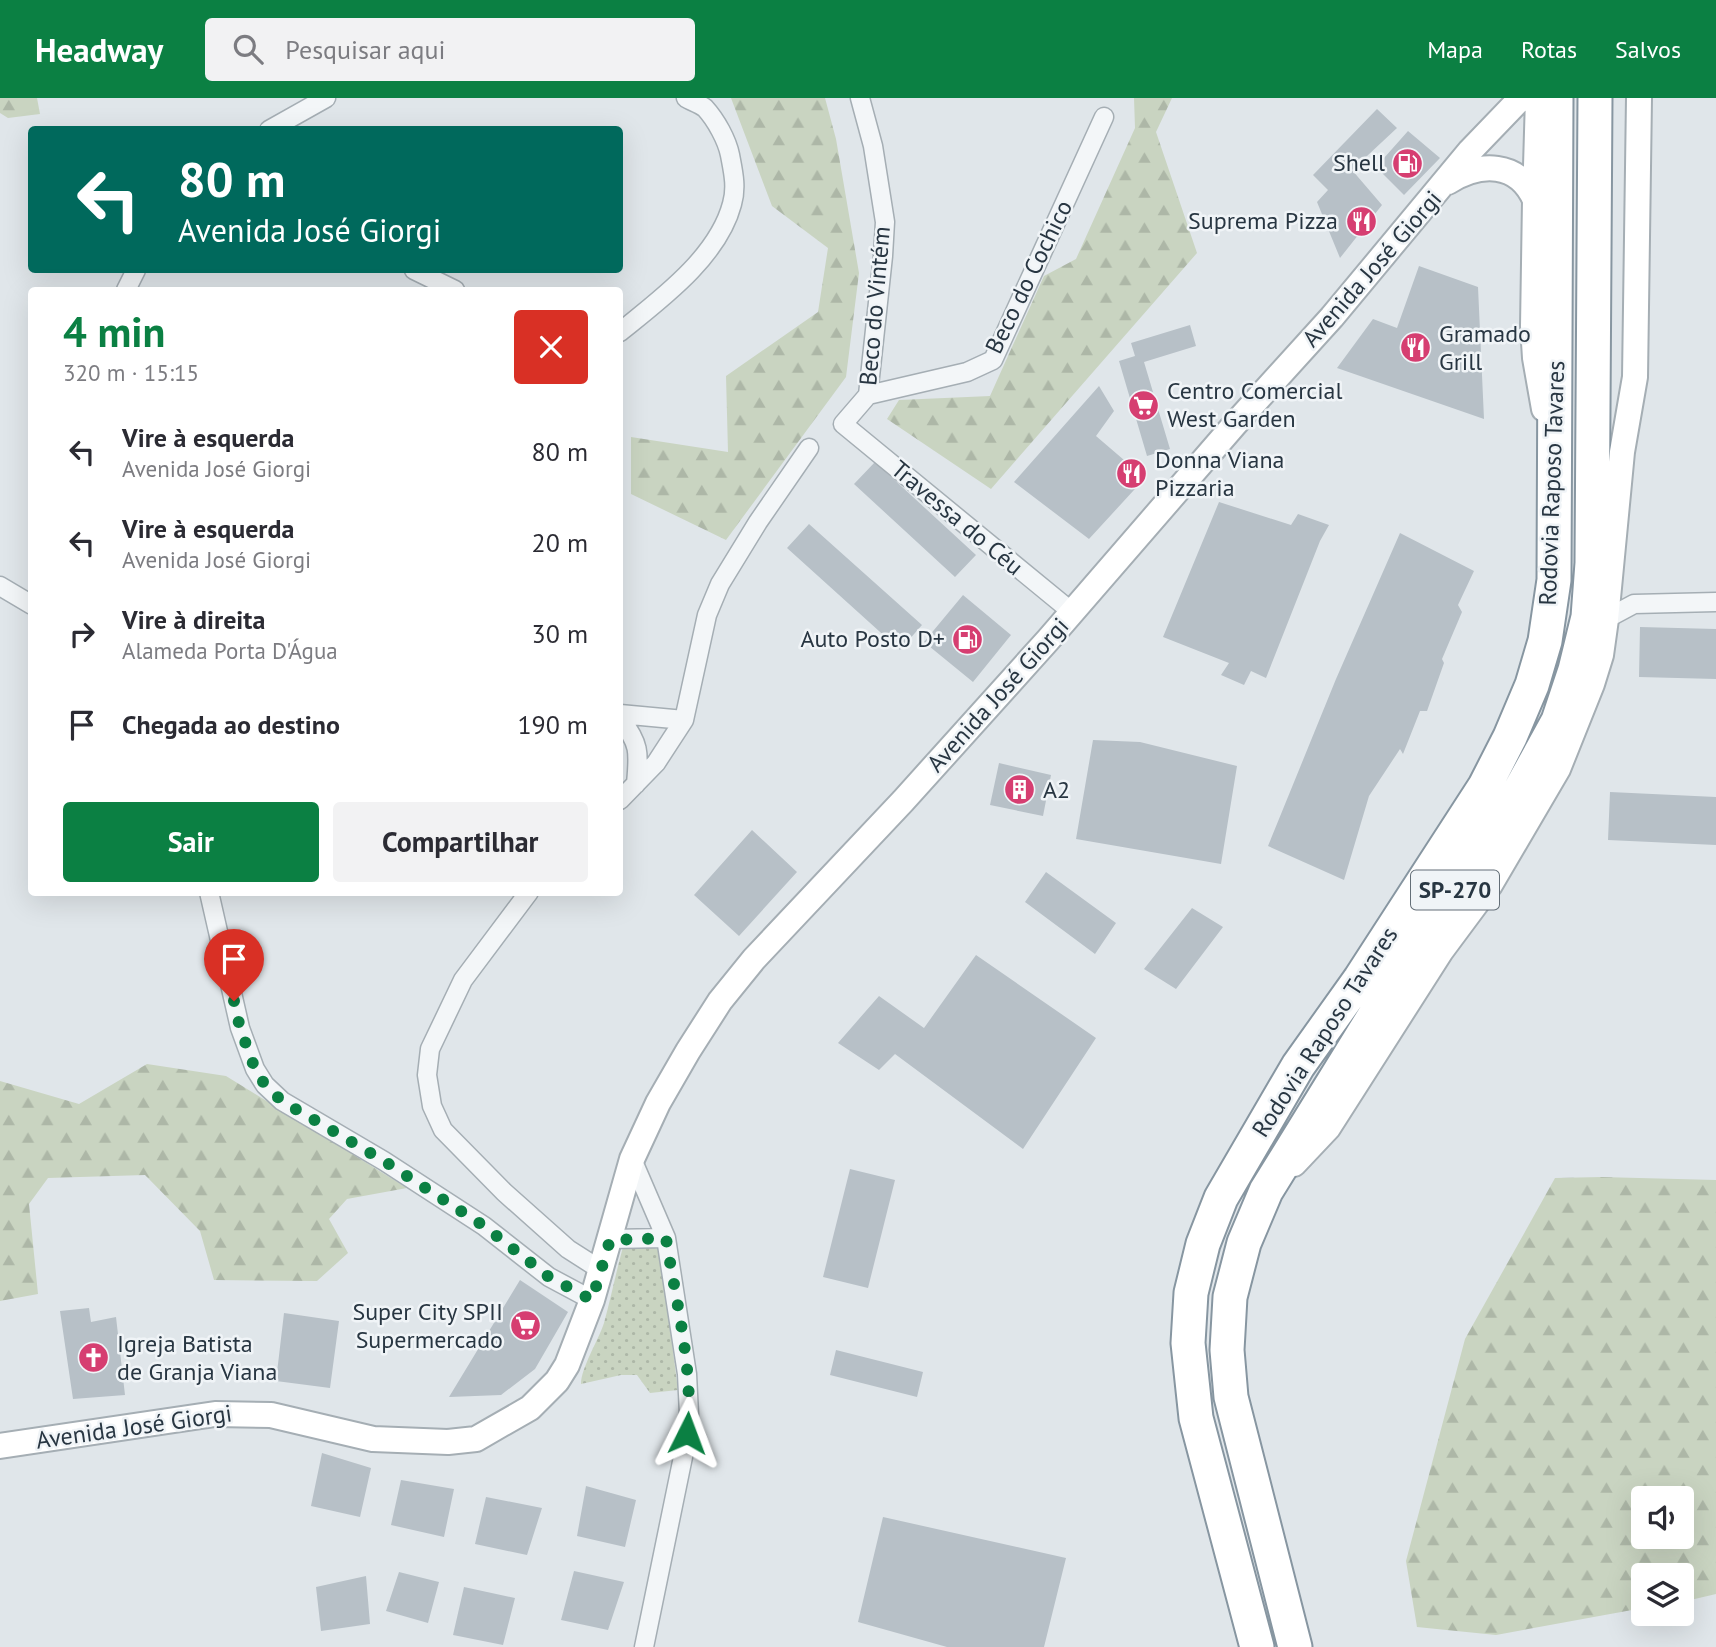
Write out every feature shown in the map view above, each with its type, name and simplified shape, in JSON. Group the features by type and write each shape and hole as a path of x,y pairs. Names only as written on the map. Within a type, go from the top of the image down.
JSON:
{"highway":[{"name":"Rodovia Raposo Tavares","path":"1257,1647 1196,1418 1188,1343 1191,1293 1203,1244 1222,1198 1298,1066 1360,979 1485,786 1532,685 1545,641 1554,580 1556,98"},
{"name":"Rodovia Raposo Tavares","path":"1294,1647 1231,1397 1227,1350 1230,1297 1244,1242 1266,1191 1415,950 1533,768 1558,721 1576,670 1588,617 1592,563 1595,98"}],"street":[{"path":"276,126 326,98"},
{"path":"623,330 699,262 733,204 735,179 727,142 704,108 686,98"},
{"name":"Beco do Vintém","path":"843,424 869,395 885,222 873,146 860,98"},
{"name":"Avenida José Giorgi","path":"0,1446 215,1414 244,1413 309,1422 373,1439 449,1442 476,1439 530,1408 557,1381 567,1365 592,1300 632,1159 658,1104 720,1001 754,959 911,793 1072,612 1332,317 1470,151 1521,98"},
{"path":"1538,98 1533,326 1535,358 1555,475"},
{"path":"1266,1191 1328,1128 1441,951 1490,885 1558,769 1598,664 1611,581 1622,452 1635,377 1639,98"},
{"name":"Beco do Cochico","path":"869,395 967,372 993,360 1104,117"},
{"name":"Avenida José Giorgi","path":"1445,184 1462,173 1485,168 1498,169 1519,178 1530,189 1535,200"},
{"path":"420,273 449,287"},
{"name":"Travessa do Céu","path":"843,424 1072,612"},
{"path":"623,797 656,763 684,720 707,615 720,584 758,522 809,448"},
{"path":"1611,581 1634,604"},
{"path":"0,586 28,603"},
{"path":"1606,619 1634,604 1716,602"},
{"path":"623,716 684,720"},
{"path":"623,720 634,736 637,747 636,784"},
{"path":"210,896 240,1028 255,1069 265,1085 282,1101 384,1161 484,1226 549,1277 592,1300"},
{"path":"526,896 463,980 430,1049 427,1075 432,1106 443,1130 504,1192 568,1249 601,1270"},
{"path":"632,1159 666,1238 687,1374 689,1414 684,1452 644,1647"},
{"path":"610,1240 666,1238"}],"green space":[{"path":"0,98 37,98 40,114 8,118 0,113"},
{"path":"731,98 825,98 836,139 859,273 846,377 726,540 631,494 631,437 728,452 726,376 818,312 828,248 772,206"},
{"path":"1134,98 1172,98 1156,132 1197,253 991,489 887,419 899,400 990,396 1044,276 1076,259 1135,128"},
{"path":"147,1064 226,1076 407,1188 347,1199 329,1219 348,1253 317,1281 214,1280 200,1231 145,1175 48,1178 29,1204 38,1294 0,1301 0,1081 79,1104"},
{"path":"1555,1178 1716,1180 1716,1594 1694,1599 1694,1563 1631,1563 1631,1610 1496,1635 1417,1627 1406,1561 1465,1339"},
{"path":"630,1241 660,1250 678,1390 650,1393 637,1375 621,1375 581,1384 587,1362 604,1323 623,1247"}],"building":[{"path":"1377,109 1397,128 1352,170 1382,205 1340,258 1317,202 1328,190 1313,175"},
{"name":"Shell","path":"1408,131 1440,158 1404,195 1376,167"},
{"name":"Gramado Grill","path":"1419,266 1478,287 1484,419 1337,368 1373,319 1397,328"},
{"name":"Centro Comercial West Garden","path":"1190,325 1196,346 1144,362 1170,449 1147,456 1119,361 1135,356 1131,343"},
{"path":"1099,386 1114,411 1096,436 1145,478 1089,539 1014,482"},
{"path":"875,462 976,555 955,577 854,484"},
{"path":"1219,502 1291,525 1298,514 1329,525 1320,541 1266,678 1251,671 1244,685 1221,675 1229,663 1163,637"},
{"path":"809,524 922,625 900,650 787,548"},
{"path":"1400,533 1474,571 1458,605 1462,612 1442,659 1444,663 1427,711 1420,711 1403,754 1400,749 1369,796 1344,880 1268,846 1336,679"},
{"name":"Auto Posto D+","path":"963,595 1011,635 973,682 924,642"},
{"path":"1640,627 1716,629 1716,679 1639,677"},
{"path":"1093,740 1140,742 1237,766 1221,864 1076,839"},
{"name":"A2","path":"999,763 1051,775 1043,816 990,805"},
{"path":"1610,792 1716,797 1716,845 1608,840"},
{"path":"752,830 797,872 739,936 694,895"},
{"path":"1046,872 1116,923 1095,954 1025,902"},
{"path":"1192,908 1223,927 1176,989 1144,969"},
{"path":"976,955 1096,1038 1023,1149 895,1054 879,1070 838,1043 879,996 924,1028"},
{"path":"850,1169 895,1180 868,1288 823,1277"},
{"name":"Super City SPII Supermercado","path":"520,1280 568,1312 535,1369 501,1395 449,1397"},
{"name":"Igreja Batista de Granja Viana","path":"89,1308 91,1322 116,1317 125,1395 73,1399 60,1311"},
{"path":"284,1313 339,1321 330,1388 276,1381"},
{"path":"836,1350 923,1372 917,1397 830,1375"},
{"path":"322,1453 371,1468 360,1517 311,1506"},
{"path":"401,1480 454,1489 444,1537 391,1525"},
{"path":"586,1486 636,1500 625,1547 577,1536"},
{"path":"486,1497 542,1508 527,1555 475,1544"},
{"path":"883,1517 1066,1558 1044,1647 947,1647 858,1622"},
{"path":"574,1571 624,1582 608,1630 561,1620"},
{"path":"399,1572 439,1582 428,1623 386,1611"},
{"path":"366,1576 370,1624 321,1631 316,1587"},
{"path":"464,1587 515,1598 503,1645 453,1635"}],"place":[{"name":"Shell","path":"1408,163"},
{"name":"Suprema Pizza","path":"1361,221"},
{"name":"Gramado Grill","path":"1416,348"},
{"name":"Centro Comercial West Garden","path":"1144,405"},
{"name":"Donna Viana Pizzaria","path":"1132,474"},
{"name":"Auto Posto D+","path":"968,639"},
{"name":"A2","path":"1020,790"},
{"name":"Super City SPII Supermercado","path":"526,1326"},
{"name":"Igreja Batista de Granja Viana","path":"94,1358"}],"route":[{"path":"234,1001 240,1028 255,1069 265,1085 282,1101 384,1161 484,1226 549,1277 592,1300 610,1240 666,1238 687,1374 687,1433"}]}
